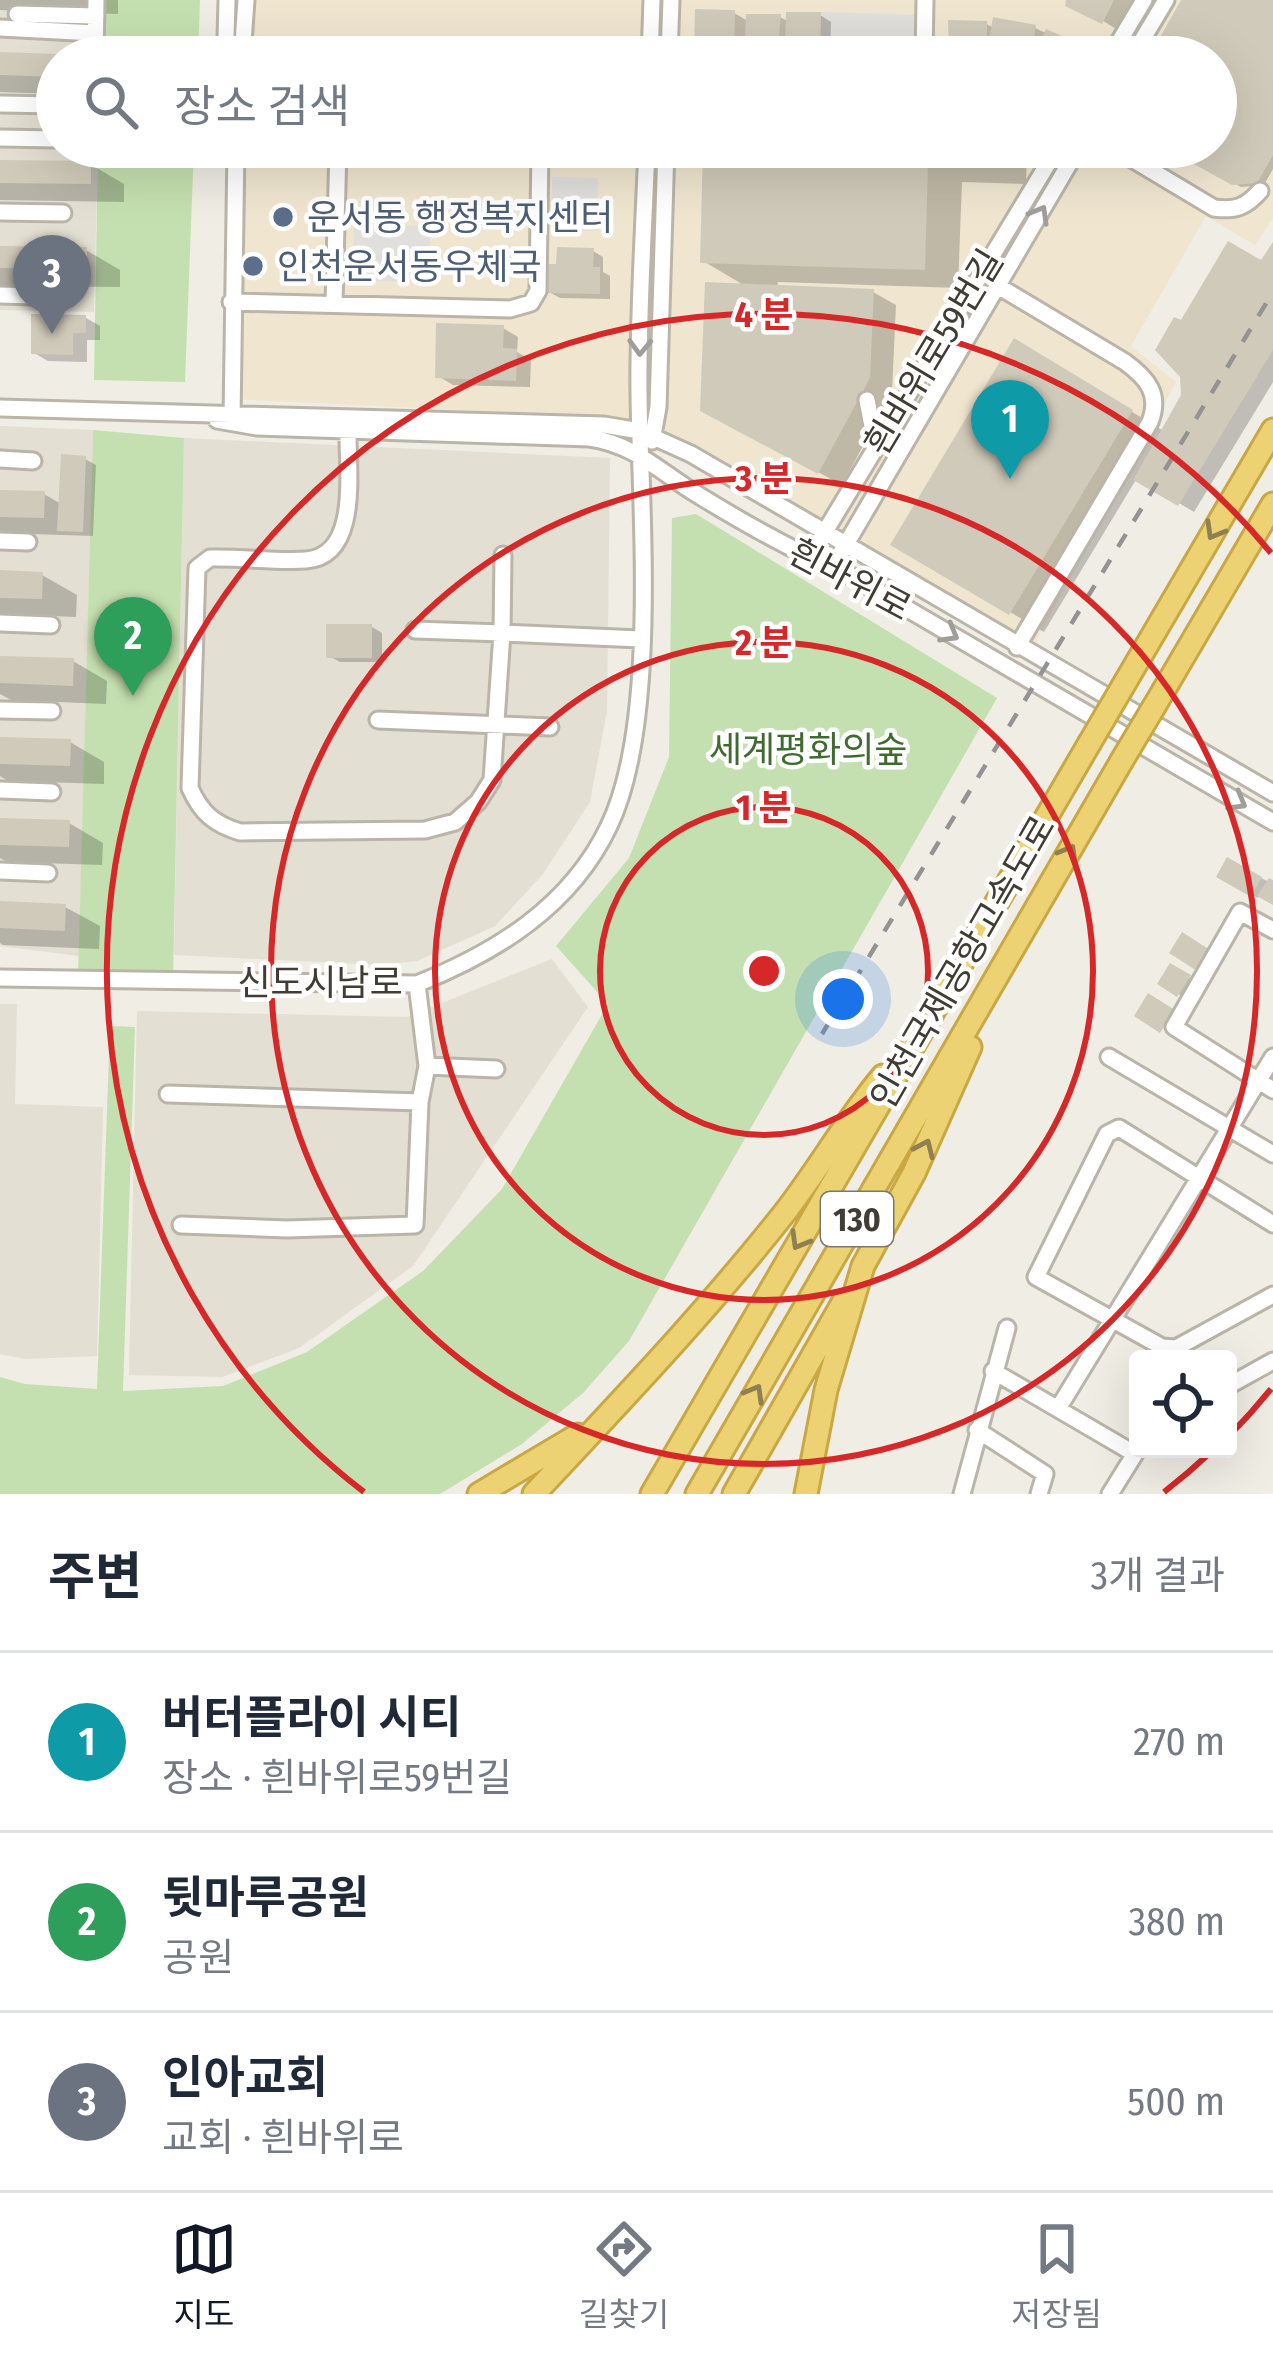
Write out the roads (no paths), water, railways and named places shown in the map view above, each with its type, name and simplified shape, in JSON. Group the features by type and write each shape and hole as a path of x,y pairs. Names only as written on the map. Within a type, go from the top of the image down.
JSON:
{"highway":[{"name":"인천국제공항고속도로","path":"652,1494 1273,430"},
{"name":"인천국제공항고속도로","path":"697,1494 1273,504"},
{"path":"734,1494 914,1173 1017,944"},
{"path":"534,1494 648,1373 788,1208 847,1119 921,1030"},
{"path":"806,1494 826,1390 863,1266"},
{"path":"479,1494 594,1426"}],"street":[{"path":"226,36 227,0"},
{"path":"240,36 246,0"},
{"path":"651,36 652,0"},
{"path":"670,36 671,0"},
{"path":"924,36 925,0"},
{"path":"1123,36 1144,0"},
{"path":"1145,36 1166,0"},
{"path":"17,14 96,16"},
{"path":"0,28 96,16"},
{"path":"0,104 36,105"},
{"path":"0,138 36,139"},
{"path":"227,418 226,311 231,302 235,168"},
{"path":"334,304 337,168"},
{"path":"231,302 510,309 531,303 538,291 540,168"},
{"name":"신도시남로","path":"0,977 418,984 468,964 509,940 582,870 610,825 634,736 646,434 647,168"},
{"name":"신도시남로","path":"646,434 658,407 665,168"},
{"name":"흰바위로59번길","path":"809,558 1045,168"},
{"name":"흰바위로59번길","path":"832,568 1065,168"},
{"path":"1147,168 1214,208 1230,210 1248,204 1260,191"},
{"path":"0,212 63,213"},
{"path":"998,286 1143,375 1155,402 1140,440 1017,647"},
{"path":"0,295 65,297"},
{"path":"867,400 876,447"},
{"name":"흰바위로","path":"0,408 185,415 348,430 589,438 645,456 689,490 1273,822"},
{"name":"흰바위로","path":"227,418 604,425 646,434 691,454 1273,794"},
{"path":"348,430 346,515 338,542 329,553 310,560 210,558 197,568 190,788 198,807 216,824 240,832 424,830 455,822 478,802 492,780 499,724 503,555"},
{"path":"0,459 33,461"},
{"path":"0,542 28,542"},
{"path":"0,623 52,625"},
{"path":"415,630 640,639"},
{"path":"0,710 52,711"},
{"path":"378,720 550,727"},
{"path":"0,790 52,792"},
{"path":"0,871 48,873"},
{"path":"1266,1086 1174,1027 1240,912 1273,930"},
{"path":"181,1225 286,1229 415,1225 420,1102 427,1066 418,984"},
{"path":"1109,1057 1273,1154"},
{"path":"1060,1407 1228,1128 1266,1086 1273,1057"},
{"path":"427,1066 496,1069"},
{"path":"168,1094 420,1102"},
{"path":"1273,1224 1119,1128 1106,1134 1036,1277 1162,1347 1176,1348 1273,1295"},
{"path":"962,1494 1007,1328"},
{"path":"1237,1380 1273,1361"},
{"path":"993,1370 1129,1447"},
{"path":"977,1430 1045,1474 1039,1494"},
{"path":"1110,1494 1133,1458"}],"railway":[{"path":"822,1034 1273,292"}],"place":[{"name":"운서동 행정복지센터","path":"283,217"},
{"name":"인천운서동우체국","path":"253,266"},
{"name":"인아교회","path":"52,334"},
{"name":"버터플라이 시티","path":"1010,479"},
{"name":"뒷마루공원","path":"133,696"}],"park label":[{"name":"세계평화의숲","path":"808,749"}]}
